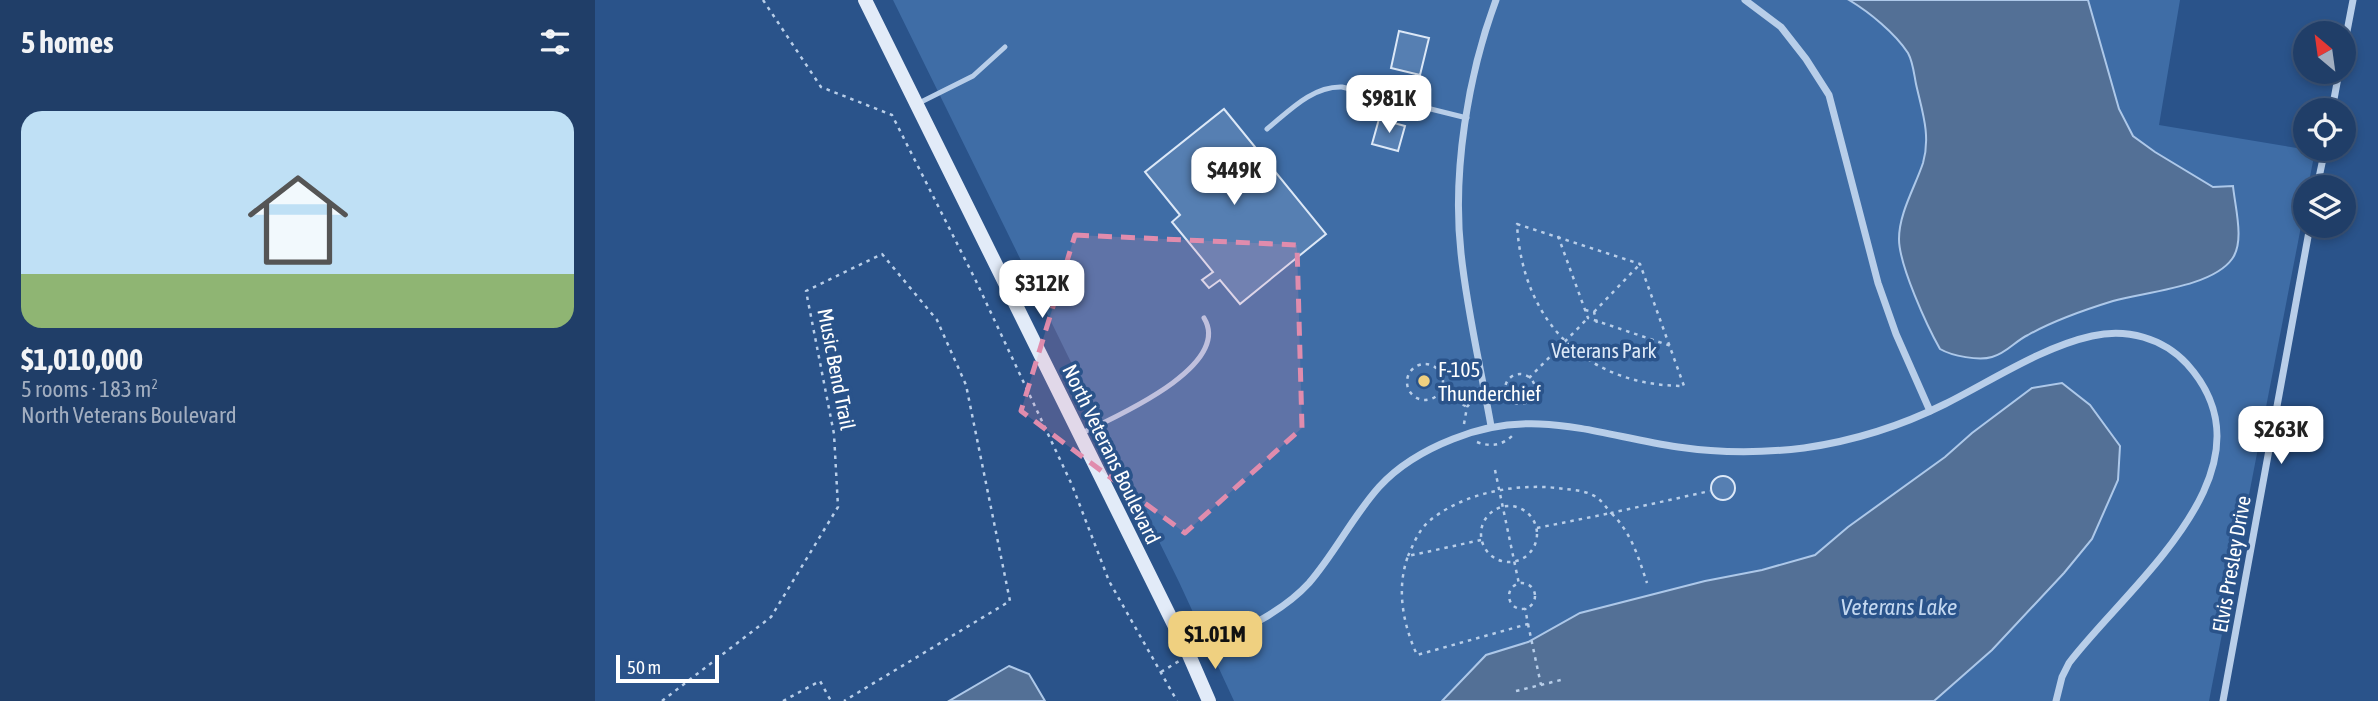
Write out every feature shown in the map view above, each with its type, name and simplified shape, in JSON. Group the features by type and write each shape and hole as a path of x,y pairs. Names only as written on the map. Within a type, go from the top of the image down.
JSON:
{"street":[{"name":"North Veterans Boulevard","path":"865,0 1209,701"},
{"path":"1491,426 1460,251 1460,193 1467,118 1480,50 1496,0"},
{"path":"1745,0 1781,27 1829,95 1878,283 1896,334 1930,411"},
{"path":"2349,21 2353,0"},
{"name":"Elvis Presley Drive","path":"2223,701 2308,238"},
{"path":"1189,656 1267,616 1296,595 1308,584 1378,488 1407,463 1442,443 1491,426 1518,423 1555,424 1709,450 1801,448 1858,437 1930,411 2070,342 2109,332 2140,336 2167,348 2196,374 2205,390 2216,429 2216,447 2206,489 2195,512 2176,539 2069,663 2056,701"}],"lane":[{"path":"917,104 973,76 1005,47"},
{"path":"1268,129 1318,90 1333,86 1467,118"},
{"path":"1079,435 1150,398 1183,374 1205,350 1209,340 1210,331 1204,318"}],"path":[{"path":"763,0 821,87 892,115 977,281 1061,461 1109,581 1177,701"},
{"path":"1517,224 1640,264 1684,386 1659,385 1622,376 1597,365 1566,341 1541,312 1529,287 1520,260 1517,224"},
{"path":"1558,236 1588,318 1671,346"},
{"name":"Music Bend Trail","path":"662,701 771,617 838,507 834,434 806,291 882,254 937,320 966,385 1010,601 844,701"},
{"path":"1594,312 1640,264"},
{"path":"1584,310 1594,312"},
{"path":"1594,312 1597,323"},
{"path":"1529,378 1588,318"},
{"path":"1421,364 1433,366 1443,379 1441,391 1431,399 1419,400 1409,392 1408,375 1421,364"},
{"path":"1521,374 1529,378 1535,392 1529,401 1515,403 1504,395 1511,377 1521,374"},
{"path":"1441,391 1467,407"},
{"path":"1465,426 1467,407 1479,395"},
{"path":"1495,470 1519,584"},
{"path":"1528,624 1417,655 1408,633 1403,607 1403,578 1408,556 1427,523 1462,503 1500,491 1530,486 1577,491 1598,498 1620,521 1632,541 1647,583"},
{"path":"1537,527 1710,491"},
{"path":"1503,506 1515,506 1524,510 1537,527 1531,552 1514,562 1497,560 1484,549 1481,540 1483,522 1489,514 1503,506"},
{"path":"1408,556 1481,540"},
{"path":"1519,584 1512,589 1509,597 1513,605 1525,608"},
{"path":"1519,584 1530,587 1534,593 1534,601 1525,608"},
{"path":"1525,608 1541,685"},
{"path":"1161,672 1189,656"},
{"path":"1516,691 1566,679"},
{"path":"783,701 820,681 831,701"}],"highlighted area":[{"path":"1075,235 1297,245 1302,428 1185,533 1021,411"}],"green space":[{"name":"Veterans Park","path":"893,0 2180,0 2159,125 2293,147 2293,161 2313,161 2310,175 2293,175 2293,238 2299,238 2209,701 1234,701 1179,582"}],"water":[{"path":"1849,0 2088,0 2119,109 2133,136 2213,187 2233,186 2239,234 2232,259 2209,276 2194,282 2113,301 2058,321 2037,330 1992,357 1966,357 1940,349 1921,311 1900,250 1902,220 1923,163 1926,143 1925,123 1912,64 1903,45 1873,17"},
{"name":"Veterans Lake","path":"2062,383 2090,405 2120,446 2118,480 2092,539 2064,573 1992,650 1934,701 1442,701 1486,655 1528,642 1580,613 1815,555 2032,388"},
{"path":"1009,666 1029,674 1045,701 949,701"}],"building":[{"path":"1399,31 1429,38 1420,75 1391,68"},
{"path":"1224,109 1326,234 1240,304 1220,280 1209,288 1202,280 1213,272 1172,222 1180,215 1145,172"},
{"path":"1379,119 1405,126 1398,151 1372,144"},
{"path":"1723,476 1734,483 1735,488 1728,499 1723,500 1712,493 1711,488 1718,477"}],"place":[{"name":"F-105 Thunderchief","path":"1424,381"}]}
